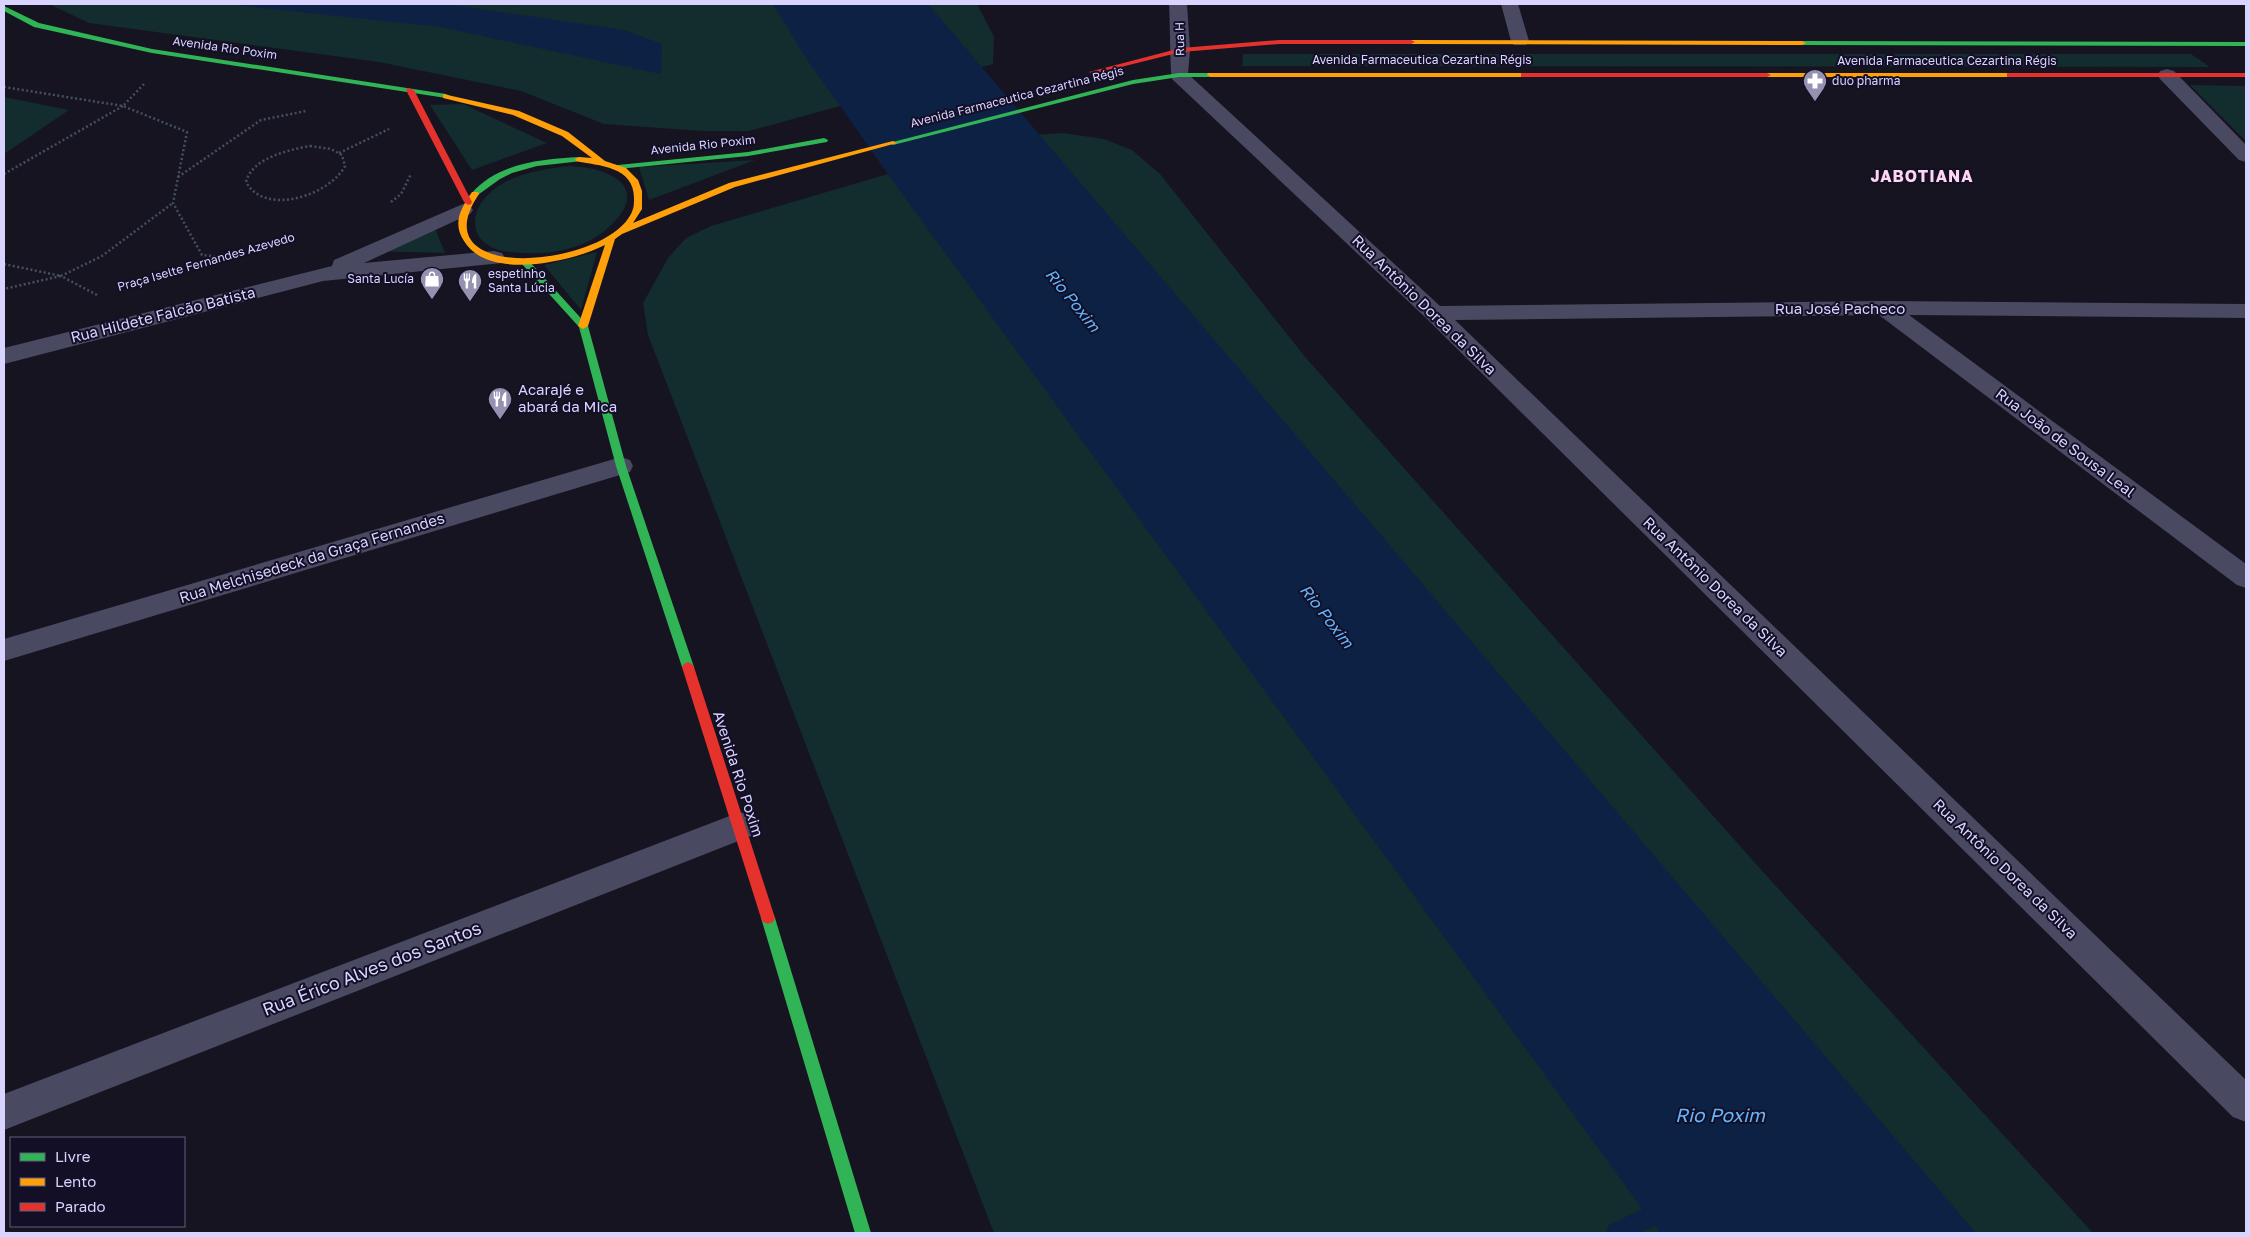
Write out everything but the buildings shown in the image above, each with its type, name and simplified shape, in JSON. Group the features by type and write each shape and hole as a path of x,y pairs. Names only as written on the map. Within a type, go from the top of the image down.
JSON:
{"street":[{"name":"Rua H","path":"1178,4 1180,63"},
{"path":"1510,4 1520,41"},
{"name":"Avenida Rio Poxim","path":"4,8 37,24 152,51 463,99 516,113 565,134 602,162"},
{"name":"Avenida Rio Poxim","path":"12,25 37,24"},
{"name":"Avenida Farmaceutica Cezartina Régis","path":"1082,75 1180,63 1279,42 2246,44"},
{"name":"Avenida Farmaceutica Cezartina Régis","path":"616,235 732,185 1064,98 1133,82 1180,63 2246,75"},
{"name":"Rua Antônio Dorea da Silva","path":"1180,63 2246,1104"},
{"path":"2167,75 2246,156"},
{"path":"410,90 466,206"},
{"name":"Avenida Rio Poxim","path":"618,167 791,149 838,137"},
{"path":"580,159 602,162 618,167 632,177 639,189 640,203 633,217 616,235 585,251 556,260 525,262 494,258 476,250 464,239 460,225 466,206 483,187 504,174 528,165 554,160 580,159"},
{"name":"Rua Hildete Falcão Batista","path":"323,274 466,206"},
{"path":"583,326 616,235"},
{"name":"Rua Hildete Falcão Batista","path":"4,356 323,274 494,258"},
{"name":"Avenida Rio Poxim","path":"525,262 583,326 621,466 740,826 863,1233"},
{"name":"Rua José Pacheco","path":"1434,313 1884,308 2246,311"},
{"name":"Rua João de Sousa Leal","path":"1884,308 2246,578"},
{"name":"Rua Melchisedeck da Graça Fernandes","path":"4,650 621,466"},
{"name":"Rua Érico Alves dos Santos","path":"4,1112 740,826"}],"path":[{"path":"4,174 123,106 147,80"},
{"path":"4,87 123,106 187,132 173,203 202,255 244,260"},
{"path":"178,177 261,120 314,110"},
{"path":"339,153 343,156 345,164 342,172 322,188 307,194 290,198 261,197 251,192 247,185 248,176 255,167 280,152 310,146 325,147 339,153 396,126"},
{"path":"386,206 402,194 411,175 409,166"},
{"path":"4,289 61,276 102,256 173,203"},
{"path":"4,264 61,276 105,299 128,324"}],"green space":[{"path":"49,4 977,4 994,37 993,64 749,131 702,131 604,124 521,91 379,62 89,23"},
{"path":"1243,54 2191,54 2210,67 1242,66"},
{"path":"2190,85 2246,86 2246,141"},
{"path":"4,97 69,110 4,154"},
{"path":"463,104 547,143 472,170 430,105"},
{"path":"1063,133 1104,139 1132,150 1160,174 1306,358 1764,873 2093,1233 994,1233 648,335 643,303 668,258 686,238 711,226 1017,136"},
{"path":"755,160 649,200 639,167"},
{"path":"569,166 585,167 600,171 622,183 627,193 626,202 622,212 605,231 595,238 576,246 558,251 539,253 510,252 496,249 479,236 475,227 479,206 486,196 497,187 522,175"},
{"path":"431,218 445,253 368,251"},
{"path":"597,252 581,310 544,265"}],"water":[{"path":"227,4 446,4 624,30 662,44 661,74 440,27"},
{"name":"Rio Poxim","path":"773,4 928,4 1976,1233 1660,1233 895,184 806,58"}],"waterway":[{"path":"1617,1233 1667,1208"}],"traffic: fast":[{"path":"4,8 37,25 152,51 446,96"},
{"path":"1802,43 2246,44"},
{"path":"893,143 1133,82 1179,75 1211,75"},
{"path":"618,167 748,154 824,140"},
{"path":"475,194 485,185 509,171 552,161 579,159"},
{"path":"525,262 583,326 621,466 688,667"},
{"path":"768,918 863,1233"}],"traffic: slow":[{"path":"1411,42 1802,43"},
{"path":"1211,75 1524,75"},
{"path":"1767,75 2010,75"},
{"path":"446,96 516,113 565,134 602,162"},
{"path":"620,232 732,185 893,143"},
{"path":"475,194 466,208 462,221 463,232 468,242 477,250 488,256 516,262 531,262 573,254 614,236 629,224 638,209 638,191 635,182 629,175 623,170 606,163 579,159"},
{"path":"583,326 611,238"}],"traffic: jam":[{"path":"1093,72 1181,50 1279,42 1411,42"},
{"path":"1524,75 1767,75"},
{"path":"2010,75 2246,75"},
{"path":"410,90 468,202"},
{"path":"688,667 768,918"}],"place":[{"name":"duo pharma","path":"1815,102"},
{"name":"Santa Lucía","path":"432,300"},
{"name":"espetinho Santa Lúcia","path":"470,302"},
{"name":"Acarajé e abará da Mica","path":"500,420"}],"district":[{"name":"JABOTIANA","path":"1922,176"}]}
